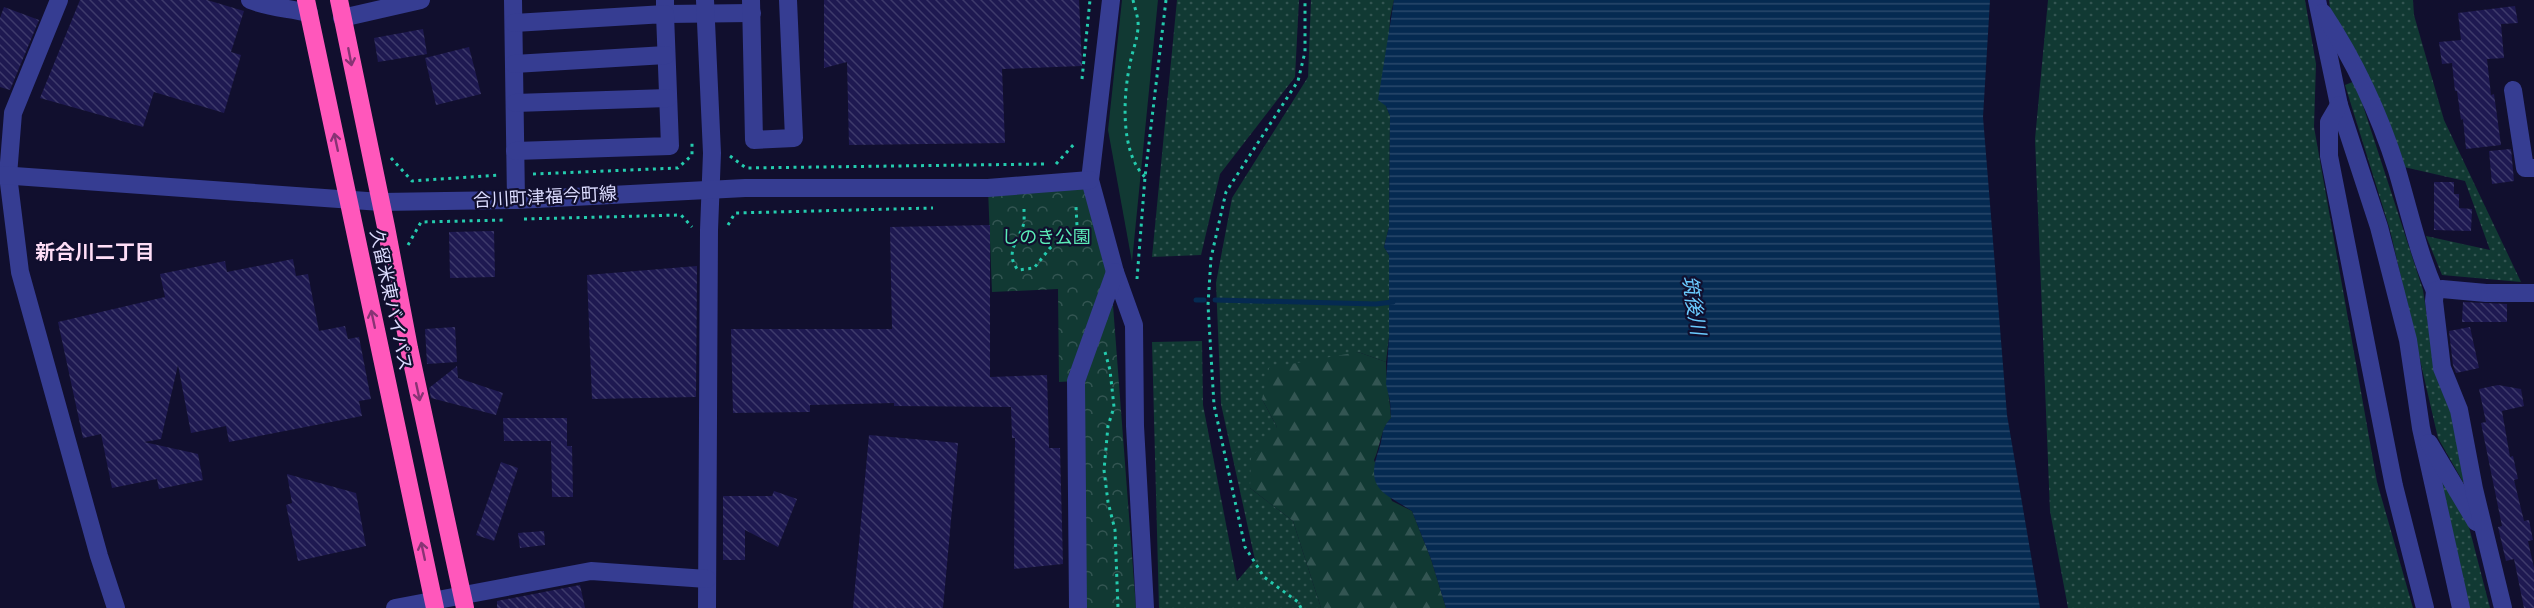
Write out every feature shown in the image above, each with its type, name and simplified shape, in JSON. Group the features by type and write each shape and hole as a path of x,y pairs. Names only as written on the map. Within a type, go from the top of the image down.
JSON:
{"highway":[{"name":"久留米東バイパス","path":"339,0 409,348 464,601"},
{"name":"久留米東バイパス","path":"308,6 434,604"}],"street":[{"path":"59,0 6,110 4,175 20,272 99,556 116,608"},
{"path":"250,0 268,8 276,4 308,6"},
{"path":"342,18 421,0"},
{"path":"513,0 516,200"},
{"path":"514,23 665,7 751,6 754,140 794,138 788,0"},
{"path":"1111,0 1090,180 1115,272 1134,325 1135,426 1145,608"},
{"path":"2317,2 2339,105 2379,227 2408,340 2421,428 2461,608"},
{"path":"2317,2 2343,43 2375,113 2396,169 2414,235 2436,291 2434,302 2442,368 2459,410 2503,608"},
{"path":"515,152 670,146 665,7"},
{"path":"705,7 712,153 707,608"},
{"path":"514,64 666,55"},
{"path":"2513,90 2524,168 2534,168"},
{"path":"515,103 668,98"},
{"path":"2339,105 2329,122 2330,156 2394,486 2425,608"},
{"name":"合川町津福今町線","path":"4,175 381,202 516,200 746,188 988,188 1090,180"},
{"path":"1078,608 1076,381 1115,272"},
{"path":"2436,291 2442,289 2534,294"},
{"path":"2421,428 2487,541"},
{"path":"394,608 464,601 591,571 707,579"}],"path":[{"path":"1082,83 1090,0"},
{"path":"1133,0 1139,25 1130,65 1125,119 1136,168 1145,177"},
{"path":"1137,281 1145,177 1166,0"},
{"path":"1301,608 1298,602 1264,577 1245,546 1214,405 1208,305 1211,258 1226,192 1298,81 1305,52 1305,0"},
{"path":"727,153 746,168 1057,164 1076,142"},
{"path":"384,150 412,181 515,174 678,168 692,155"},
{"path":"726,229 735,213 939,207"},
{"path":"1024,209 1022,229 1013,243 1013,263 1018,270 1034,268 1050,248 1072,233 1077,226 1076,207"},
{"path":"407,247 421,222 681,215 695,230"},
{"path":"1096,328 1110,370 1114,406 1108,426 1104,470 1108,502 1115,530 1118,608"}],"green space":[{"path":"1122,0 1158,0 1132,262 1108,130"},
{"path":"1177,0 1299,0 1295,77 1220,174 1201,255 1152,257"},
{"path":"1311,0 1394,0 1390,18 1386,106 1390,116 1389,227 1384,247 1389,255 1389,337 1386,362 1358,352 1262,399 1277,427 1250,488 1293,521 1321,608 1159,608 1152,342 1202,341 1203,405 1237,581 1255,560 1221,404 1216,283 1232,198 1308,77"},
{"path":"2048,0 2305,0 2316,64 2314,127 2377,482 2413,608 2068,608 2050,511 2035,139"},
{"path":"2329,0 2413,0 2414,15 2444,120 2521,282 2442,275 2426,236 2490,250 2465,181 2404,167 2330,9"},
{"path":"2355,81 2423,290 2436,376 2453,412 2470,494 2438,438 2390,230 2345,85"},
{"name":"しのき公園","path":"1090,180 1115,272 1076,381 1059,382 1058,289 992,292 988,188"},
{"path":"1112,292 1136,608 1083,608 1083,378"},
{"path":"1358,352 1386,362 1391,418 1385,428 1374,460 1392,501 1412,511 1431,559 1446,608 1321,608 1293,521 1250,488 1251,458 1277,427 1262,399 1269,368"},
{"path":"2434,461 2469,527 2490,608 2470,608"}],"water":[{"name":"筑後川","path":"1394,0 1990,0 1983,117 2007,415 2040,608 1446,608 1431,559 1412,511 1379,488 1374,473 1384,429 1391,418 1386,384 1389,337 1389,255 1384,247 1389,227 1390,116 1386,106 1378,100"}],"building":[{"path":"80,0 207,0 244,11 231,52 241,55 224,113 154,92 143,127 40,98"},
{"path":"824,0 1079,0 1082,66 1002,69 1005,143 849,145 847,62 824,68"},
{"path":"2515,6 2518,23 2501,24 2504,58 2487,59 2491,95 2494,94 2501,145 2466,149 2463,119 2461,120 2457,91 2455,91 2452,63 2442,64 2439,42 2461,40 2458,13"},
{"path":"4,7 39,20 10,90 0,87 0,18"},
{"path":"423,29 427,54 378,62 374,38"},
{"path":"469,47 481,94 436,105 425,58"},
{"path":"2511,149 2514,181 2492,184 2489,151"},
{"path":"2434,182 2454,182 2454,194 2459,194 2459,208 2472,209 2471,231 2434,230"},
{"path":"990,225 990,377 1047,375 1049,448 1060,448 1063,564 1014,569 1015,438 1012,438 1011,407 894,406 894,403 810,405 810,412 733,413 731,329 892,329 890,227"},
{"path":"494,231 495,277 450,278 449,232"},
{"path":"293,259 296,276 308,274 319,331 345,326 348,339 359,337 371,399 359,401 362,416 229,442 226,426 191,433 178,365 161,439 144,442 198,454 203,480 159,489 157,479 112,488 101,434 83,438 58,322 165,297 160,274 225,261 227,272"},
{"path":"697,266 696,397 592,399 587,275"},
{"path":"2463,302 2507,304 2507,322 2462,322"},
{"path":"455,327 457,362 427,364 425,329"},
{"path":"2470,327 2479,368 2456,373 2449,331"},
{"path":"457,366 458,378 503,393 496,415 431,398 429,388"},
{"path":"2498,385 2521,389 2524,406 2502,411 2510,457 2513,456 2518,479 2514,480 2524,521 2529,520 2533,540 2528,541 2534,568 2534,608 2524,608 2514,559 2506,561 2498,527 2502,526 2481,423 2486,422 2479,389"},
{"path":"503,418 567,418 567,446 572,446 573,497 552,497 551,441 504,441"},
{"path":"869,435 958,443 943,608 853,608"},
{"path":"501,462 518,468 494,541 476,535"},
{"path":"287,474 356,493 366,546 298,561 286,505 292,503"},
{"path":"774,491 797,499 778,547 745,530 745,560 723,560 723,496 772,496"},
{"path":"544,531 545,545 520,548 518,533"},
{"path":"580,585 585,608 497,608 497,601"}],"waterway":[{"path":"1196,300 1204,300"},
{"path":"1215,300 1376,304 1393,302"}],"district":[{"name":"新合川二丁目","path":"95,252"}]}
